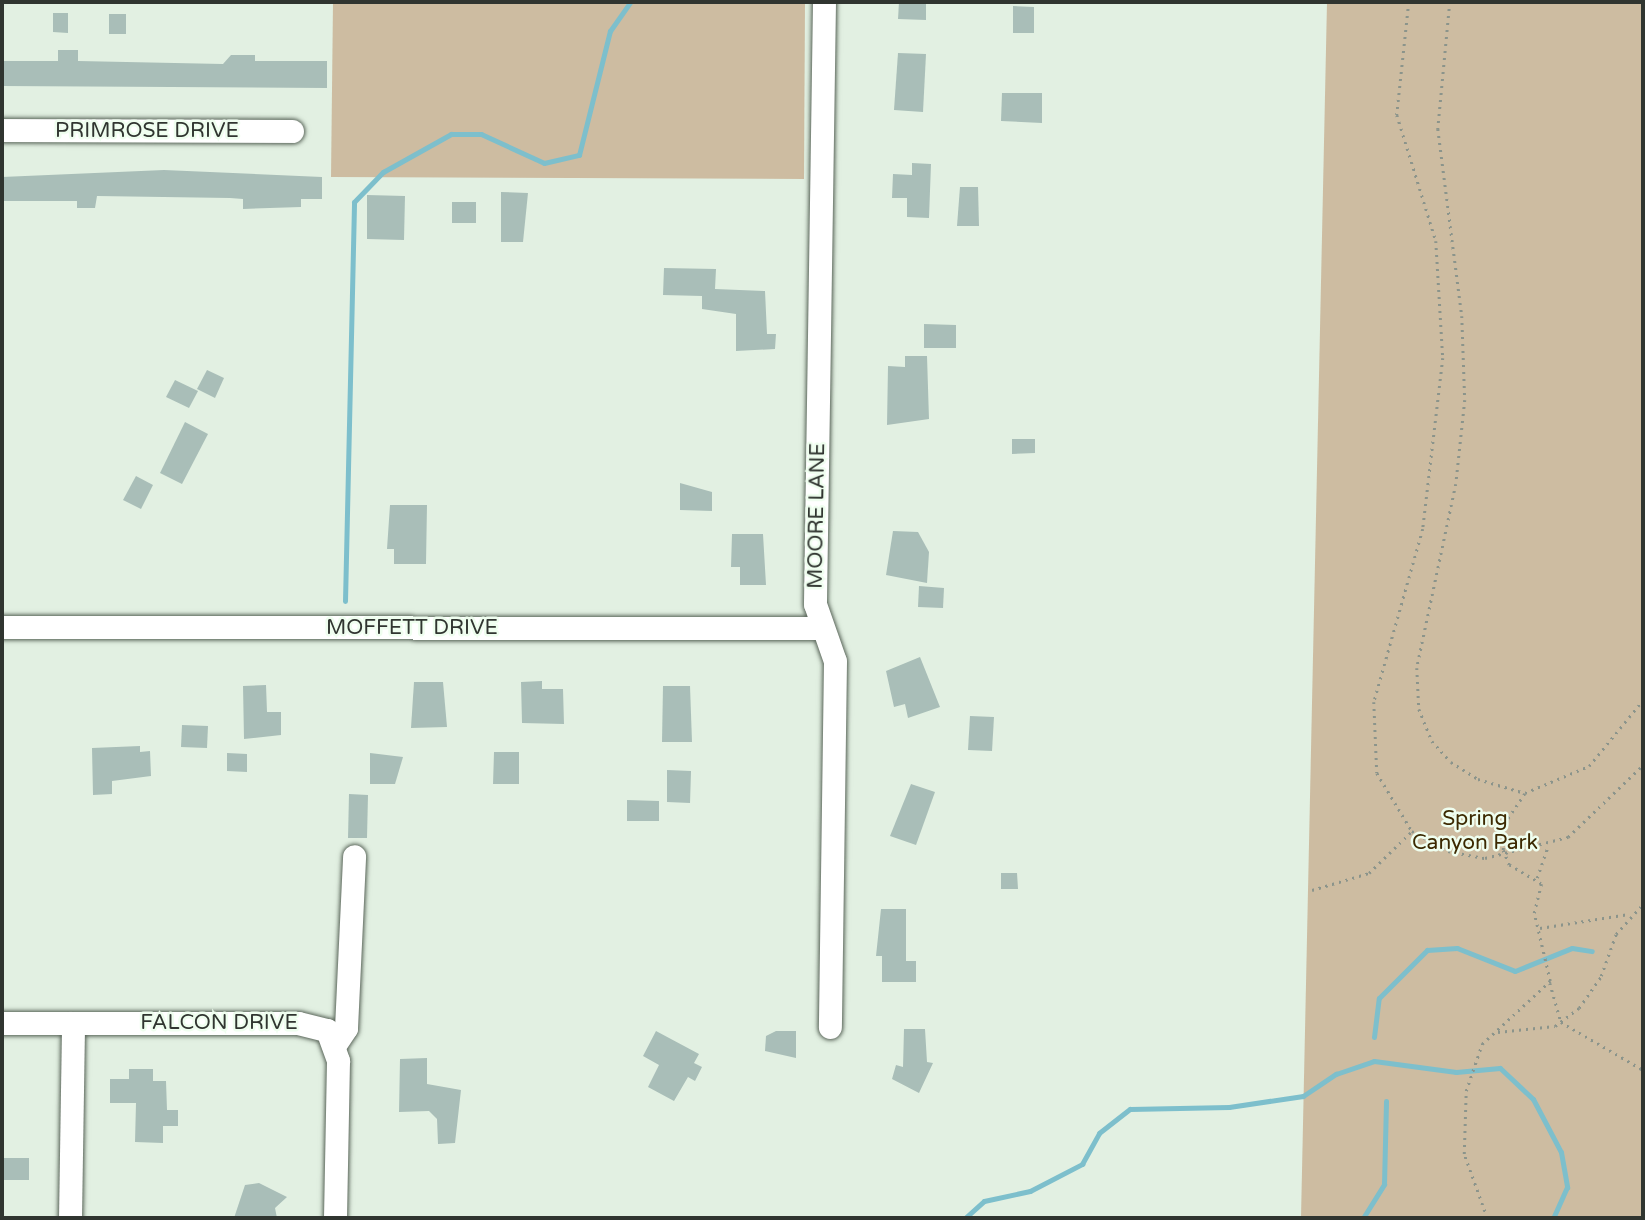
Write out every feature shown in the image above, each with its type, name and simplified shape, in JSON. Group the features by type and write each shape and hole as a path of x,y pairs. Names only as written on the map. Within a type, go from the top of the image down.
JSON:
{"street":[{"name":"MOORE LANE","path":"824,2 815,604 835,661 830,1027"},
{"name":"PRIMROSE DRIVE","path":"2,130 292,131"},
{"name":"MOFFETT DRIVE","path":"2,627 822,628"},
{"path":"335,1218 336,1043 346,1028 354,856"},
{"name":"FALCON DRIVE","path":"2,1023 298,1023 327,1030 336,1043"},
{"path":"70,1218 73,1023"}],"path":[{"path":"1409,2 1395,91 1400,132 1439,261 1441,385 1423,529 1377,685 1371,734 1385,792 1412,831 1447,851 1505,856 1549,844 1604,809 1643,765"},
{"path":"1450,2 1438,130 1462,316 1465,400 1456,484 1417,668 1417,698 1432,741 1451,762 1478,779 1525,793"},
{"path":"1537,878 1514,869 1505,856 1504,824 1525,793 1589,766 1643,701"},
{"path":"1312,890 1369,873 1412,831"},
{"path":"1549,844 1537,878 1539,928 1561,1022"},
{"path":"1539,928 1629,914 1643,904"},
{"path":"1561,1022 1601,976 1629,914"},
{"path":"1487,1218 1462,1138 1472,1067 1482,1044 1550,981"},
{"path":"1482,1044 1502,1030 1561,1022 1643,1070"}],"green space":[{"path":"333,2 805,2 804,179 331,177"},
{"name":"Spring Canyon Park","path":"1327,2 1643,2 1643,1218 1301,1218"}],"building":[{"path":"899,2 926,2 926,20 898,19"},
{"path":"1013,6 1034,7 1034,33 1013,33"},
{"path":"53,13 68,13 68,33 53,32"},
{"path":"109,14 126,14 126,34 109,34"},
{"path":"58,50 78,50 78,61 223,64 231,55 255,55 255,61 327,61 327,88 2,86 2,61 58,61"},
{"path":"898,53 926,54 923,112 894,110"},
{"path":"1002,93 1042,93 1042,123 1001,121"},
{"path":"912,163 931,164 929,218 907,217 907,198 892,198 893,174 912,175"},
{"path":"164,170 322,177 322,199 301,199 301,207 243,209 243,199 230,198 97,196 95,208 77,208 77,201 2,201 2,177"},
{"path":"960,187 978,187 979,226 957,226"},
{"path":"501,192 528,193 523,242 501,242"},
{"path":"367,195 405,196 404,240 367,239"},
{"path":"452,202 476,202 476,223 452,223"},
{"path":"664,268 716,269 715,289 765,291 767,334 776,334 775,349 736,351 736,314 702,309 702,296 663,295"},
{"path":"924,324 956,325 956,348 924,348"},
{"path":"905,356 927,356 929,419 887,425 888,366 905,367"},
{"path":"207,370 224,378 215,398 197,389"},
{"path":"175,380 198,391 189,408 166,397"},
{"path":"185,422 208,434 182,484 160,473"},
{"path":"1012,439 1035,439 1035,453 1012,454"},
{"path":"136,476 153,485 141,509 123,500"},
{"path":"680,483 712,492 712,511 680,510"},
{"path":"390,505 427,505 426,564 394,564 394,549 387,549"},
{"path":"893,531 918,532 929,552 927,583 886,575"},
{"path":"732,534 763,534 766,585 740,585 740,567 731,567"},
{"path":"919,586 944,588 943,608 918,607"},
{"path":"920,657 940,707 908,718 905,704 894,707 886,671"},
{"path":"542,681 542,689 563,689 564,724 522,723 521,682"},
{"path":"414,682 443,682 447,727 411,728"},
{"path":"266,685 267,712 281,712 281,735 244,739 243,686"},
{"path":"663,686 690,686 692,742 662,742"},
{"path":"970,716 994,717 992,751 968,750"},
{"path":"182,725 208,726 207,748 181,747"},
{"path":"140,746 140,752 150,751 151,776 112,781 112,794 93,795 92,748"},
{"path":"494,752 519,752 519,784 493,784"},
{"path":"227,753 247,754 247,772 227,771"},
{"path":"370,753 403,757 395,784 370,784"},
{"path":"667,770 691,771 690,803 667,802"},
{"path":"911,784 935,792 916,845 890,836"},
{"path":"349,794 368,795 367,838 348,838"},
{"path":"627,800 659,801 659,821 627,821"},
{"path":"1001,873 1017,873 1018,889 1001,889"},
{"path":"881,909 906,909 906,961 916,961 916,982 882,982 882,956 876,956"},
{"path":"904,1029 925,1029 927,1062 933,1063 919,1093 892,1079 896,1065 903,1067"},
{"path":"656,1031 699,1054 694,1063 702,1067 695,1081 688,1077 674,1101 648,1087 659,1065 643,1056"},
{"path":"776,1031 796,1031 796,1058 765,1051 766,1036"},
{"path":"427,1058 427,1084 461,1090 455,1143 438,1144 437,1119 429,1111 399,1112 400,1059"},
{"path":"129,1069 153,1069 153,1081 166,1081 167,1110 178,1110 178,1126 163,1126 163,1143 135,1142 136,1103 110,1103 110,1079 129,1079"},
{"path":"2,1158 29,1158 29,1180 2,1180"},
{"path":"259,1183 287,1197 275,1208 277,1218 234,1218 245,1185"}],"waterway":[{"path":"345,601 354,202 383,172 451,134 481,134 544,163 579,155 610,31 630,2"},
{"path":"1374,1037 1379,998 1427,950 1457,948 1515,971 1572,948 1592,951"},
{"path":"965,1218 984,1201 1030,1191 1082,1164 1099,1133 1130,1109 1229,1107 1303,1096 1336,1074 1374,1061 1456,1072 1500,1068 1533,1099 1561,1152 1567,1187 1553,1218"},
{"path":"1363,1218 1384,1184 1386,1101"}]}
